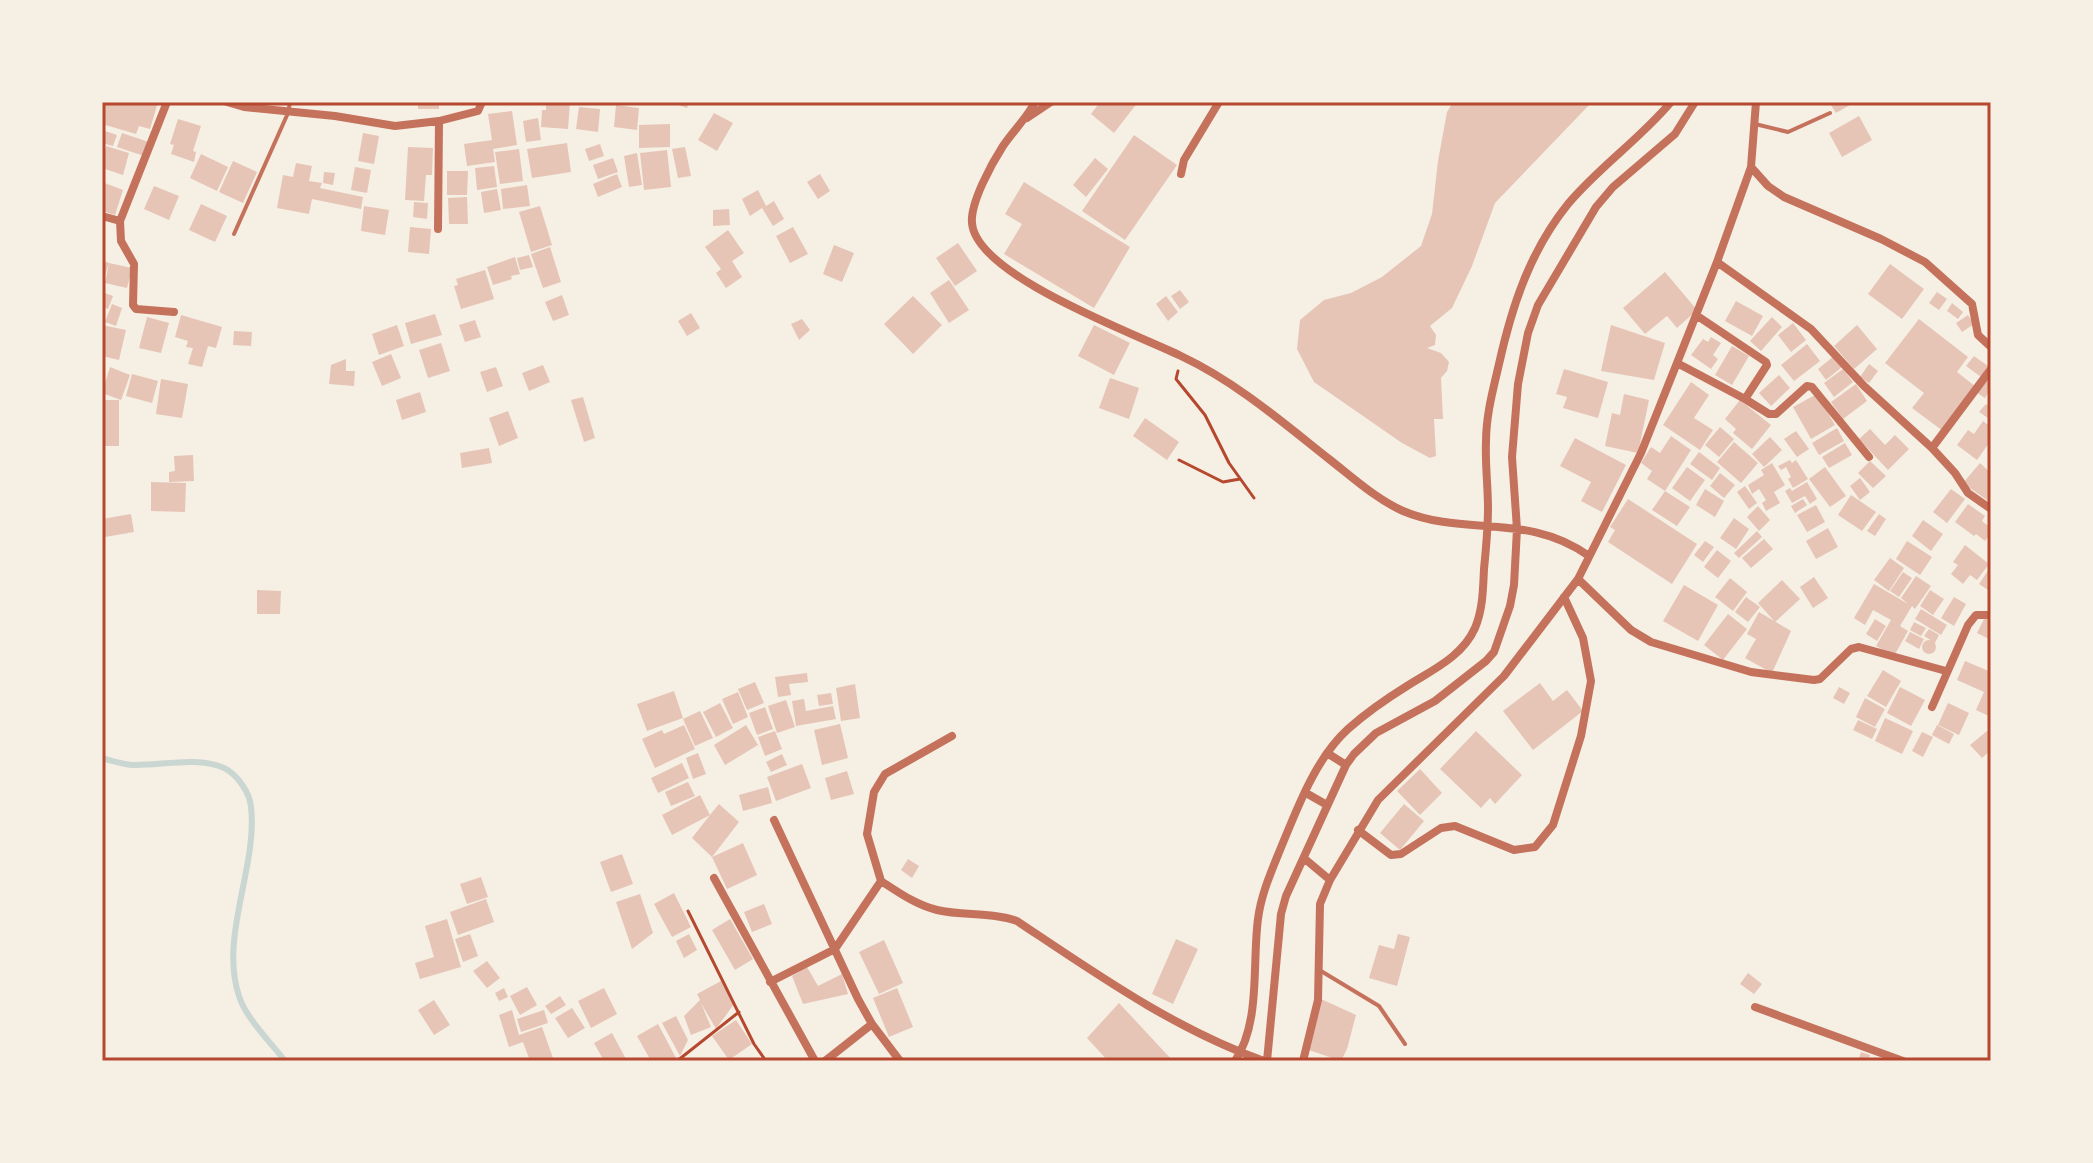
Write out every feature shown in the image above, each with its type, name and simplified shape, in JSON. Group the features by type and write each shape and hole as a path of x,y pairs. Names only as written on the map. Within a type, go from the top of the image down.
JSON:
{"street":[{"path":"167,102 120,221 121,241 134,264 133,305 136,309 174,312"},
{"path":"227,102 244,107 335,116 395,126 439,121 478,111 482,102"},
{"path":"1027,119 1035,102"},
{"path":"1051,102 1027,119 1002,148 981,187 973,212 974,234 985,252 1036,288 1181,355 1231,382 1388,502 1428,519 1487,524 1561,539 1589,556"},
{"path":"1181,174 1184,160 1219,102"},
{"path":"1238,1057 1249,1022 1258,914 1281,848 1327,753 1349,729 1377,706 1450,659 1466,644 1475,628 1482,603 1487,524 1486,440 1490,400 1511,316 1525,275 1567,205 1590,180 1644,133 1671,102"},
{"path":"952,736 885,774 874,792 867,834 881,881 904,896 937,910 1004,916 1017,921 1121,991 1238,1057 1265,1061 1281,914 1286,896 1346,765 1376,733 1435,701 1494,652 1510,606 1517,529 1512,469 1518,384 1528,333 1538,305 1596,207 1613,187 1675,134 1695,102"},
{"path":"1303,1061 1318,1000 1320,904 1330,880 1378,800 1504,676 1578,579 1641,453 1717,262 1751,167 1756,102"},
{"path":"438,229 439,121"},
{"path":"1751,167 1768,186 1784,197 1881,239 1925,262 1972,304 1978,335 1991,347"},
{"path":"102,216 120,221"},
{"path":"1717,262 1811,329 1864,386 1932,448 1968,493 1991,509"},
{"path":"1696,315 1766,362 1745,399"},
{"path":"1677,363 1769,414 1776,414 1807,386 1812,387 1869,457"},
{"path":"1932,448 1991,369"},
{"path":"1578,579 1631,630 1651,642 1751,672 1820,679 1851,649 1859,647 1946,671"},
{"path":"1358,830 1391,855 1401,854 1441,828 1455,826 1514,850 1535,847 1553,825 1581,736 1591,681 1583,638 1564,597"},
{"path":"1932,707 1973,618 1991,615"},
{"path":"1327,753 1346,765"},
{"path":"1306,793 1327,805"},
{"path":"774,820 872,1024 900,1061"},
{"path":"1305,859 1330,880"},
{"path":"714,878 815,1061"},
{"path":"770,982 835,949 881,881"},
{"path":"1755,1007 1903,1061"},
{"path":"825,1061 872,1024"}],"lane":[{"path":"234,234 288,113 290,102"},
{"path":"1755,124 1788,132 1830,113"},
{"path":"1318,970 1379,1006 1405,1044"}],"path":[{"path":"1181,355 1176,379 1205,415 1229,463 1254,498"},
{"path":"1179,460 1223,482 1240,479"},
{"path":"688,911 766,1061"},
{"path":"677,1061 739,1012"}],"building":[{"path":"104,102 158,102 150,129 139,126 136,134 102,124"},
{"path":"418,102 439,102 439,109 418,109"},
{"path":"546,102 570,102 568,129 541,127"},
{"path":"670,102 689,102 687,108"},
{"path":"1100,102 1138,102 1114,133 1091,114"},
{"path":"1453,102 1592,102 1495,203 1472,266 1452,308 1430,326 1436,335 1435,345 1427,348 1441,353 1449,362 1441,378 1443,419 1434,419 1436,456 1430,458 1402,443 1314,382 1297,349 1300,320 1324,300 1351,293 1382,277 1421,246 1432,214 1447,112"},
{"path":"1829,102 1855,102 1836,113"},
{"path":"616,105 639,108 637,130 614,127"},
{"path":"579,107 600,109 598,132 576,129"},
{"path":"512,111 517,145 493,149 495,162 467,166 464,144 492,140 488,114"},
{"path":"714,113 733,123 717,151 698,140"},
{"path":"1859,116 1872,140 1842,157 1829,133"},
{"path":"538,118 541,140 526,142 523,121"},
{"path":"178,119 201,126 193,151 196,152 194,162 171,154 174,145 170,144"},
{"path":"670,124 670,147 639,148 639,125"},
{"path":"102,130 117,135 113,146 102,143"},
{"path":"122,133 149,142 144,156 117,147"},
{"path":"363,133 379,136 374,164 358,161"},
{"path":"1134,135 1177,165 1125,240 1082,211"},
{"path":"567,143 571,172 532,178 527,149"},
{"path":"600,144 604,156 589,161 585,149"},
{"path":"106,146 129,153 123,175 102,168"},
{"path":"408,147 433,148 432,175 426,175 424,201 405,200"},
{"path":"685,147 691,176 678,178 672,149"},
{"path":"519,149 523,181 500,184 495,152"},
{"path":"667,150 671,187 644,190 640,153"},
{"path":"637,153 642,185 629,187 624,156"},
{"path":"201,154 228,167 217,191 190,178"},
{"path":"613,158 618,172 598,179 593,165"},
{"path":"1095,158 1108,169 1086,197 1073,185"},
{"path":"233,161 257,172 243,203 219,192"},
{"path":"296,163 312,166 309,181 322,183 320,188 363,197 361,209 312,199 309,214 277,208 283,175 293,177"},
{"path":"494,166 497,187 477,190 475,168"},
{"path":"355,167 371,170 367,193 351,190"},
{"path":"447,171 468,171 467,195 447,195"},
{"path":"324,172 335,173 333,185 323,183"},
{"path":"617,174 622,187 598,197 593,184"},
{"path":"820,174 830,191 818,199 807,182"},
{"path":"102,182 123,190 115,215 102,211"},
{"path":"1024,182 1130,247 1094,308 1004,254 1022,224 1005,214"},
{"path":"527,185 530,206 503,209 501,189"},
{"path":"154,186 179,196 169,220 144,209"},
{"path":"497,189 501,210 484,213 481,192"},
{"path":"758,190 766,206 774,201 784,219 773,226 762,208 750,216 742,199"},
{"path":"467,197 468,224 449,224 448,198"},
{"path":"414,202 428,203 427,219 413,217"},
{"path":"201,204 227,216 215,242 189,230"},
{"path":"364,206 389,210 385,235 361,231"},
{"path":"540,206 552,245 531,252 519,212"},
{"path":"729,209 730,225 713,226 713,210"},
{"path":"410,227 431,229 429,254 408,252"},
{"path":"793,227 808,254 790,263 776,236"},
{"path":"728,230 744,253 732,261 742,277 726,288 716,273 721,269 705,247"},
{"path":"958,243 977,271 955,286 936,258"},
{"path":"834,245 854,253 842,282 823,274"},
{"path":"550,247 561,282 543,288 531,254"},
{"path":"529,255 533,267 520,270 517,258"},
{"path":"515,257 520,274 493,285 487,267"},
{"path":"102,260 109,263 103,282 102,282"},
{"path":"109,263 132,268 127,288 105,283"},
{"path":"1890,264 1924,289 1902,319 1868,294"},
{"path":"485,270 494,299 461,309 454,286 458,285 456,279"},
{"path":"1665,272 1697,310 1677,328 1667,316 1645,334 1623,308"},
{"path":"949,280 969,310 949,323 930,293"},
{"path":"1180,290 1189,302 1180,309 1171,296"},
{"path":"102,292 113,296 108,309 102,307"},
{"path":"1937,292 1947,299 1939,310 1929,303"},
{"path":"562,295 569,315 553,321 545,302"},
{"path":"913,296 942,325 913,354 884,324"},
{"path":"1166,296 1178,312 1168,321 1156,304"},
{"path":"1736,301 1763,316 1752,336 1725,321"},
{"path":"1952,303 1963,312 1958,319 1947,311"},
{"path":"112,304 122,308 116,326 105,322"},
{"path":"691,313 700,328 687,336 678,321"},
{"path":"435,314 442,335 411,344 405,323"},
{"path":"181,315 222,327 216,348 208,346 202,367 188,364 193,348 186,347 188,341 175,337"},
{"path":"1968,315 1974,324 1962,332 1956,323"},
{"path":"147,317 169,323 161,353 139,348"},
{"path":"1772,317 1782,327 1761,351 1750,341"},
{"path":"802,319 810,330 799,340 791,324"},
{"path":"1919,319 1968,357 1957,372 1976,387 1943,431 1912,408 1924,393 1885,363"},
{"path":"475,320 481,337 465,342 459,325"},
{"path":"1793,323 1806,340 1791,352 1778,335"},
{"path":"102,325 126,330 119,360 102,356"},
{"path":"397,325 404,346 379,355 372,334"},
{"path":"1094,325 1130,343 1114,375 1078,356"},
{"path":"1611,325 1665,343 1654,380 1601,371"},
{"path":"1857,325 1877,349 1854,369 1834,346"},
{"path":"234,331 252,332 251,346 233,345"},
{"path":"1711,337 1721,343 1713,355 1718,359 1711,369 1691,355 1703,339 1708,342"},
{"path":"441,343 450,371 428,378 419,350"},
{"path":"1807,344 1820,361 1794,381 1781,365"},
{"path":"1732,346 1749,356 1732,385 1715,375"},
{"path":"391,354 401,378 382,386 372,362"},
{"path":"1834,356 1842,367 1826,380 1818,369"},
{"path":"1974,356 1988,366 1981,377 1966,366"},
{"path":"346,359 346,371 355,371 354,386 329,384 331,365"},
{"path":"1869,364 1878,371 1869,383 1860,377"},
{"path":"543,365 550,382 529,391 522,373"},
{"path":"110,367 130,375 121,400 102,393"},
{"path":"496,367 503,386 487,392 480,372"},
{"path":"1564,369 1608,382 1598,418 1563,408 1567,397 1556,394"},
{"path":"1843,369 1853,382 1834,397 1824,383"},
{"path":"132,374 158,381 152,403 126,396"},
{"path":"1991,374 1991,388 1985,398 1976,392"},
{"path":"1779,375 1790,388 1771,406 1759,393"},
{"path":"1110,378 1139,388 1129,419 1099,408"},
{"path":"161,379 188,384 182,418 156,414"},
{"path":"1691,382 1709,395 1694,418 1713,430 1700,450 1663,425"},
{"path":"1856,384 1867,401 1843,419 1831,402"},
{"path":"420,392 426,412 402,420 396,400"},
{"path":"1624,394 1649,400 1638,453 1605,446 1612,413 1620,415"},
{"path":"1817,394 1835,425 1811,439 1793,407"},
{"path":"583,397 595,438 584,442 571,400"},
{"path":"102,400 119,400 119,446 102,446"},
{"path":"1740,400 1771,425 1752,449 1733,433 1736,429 1725,419"},
{"path":"1986,404 1991,408 1988,418 1979,412"},
{"path":"508,411 518,438 499,446 489,418"},
{"path":"1145,418 1179,442 1167,460 1133,436"},
{"path":"1983,421 1991,427 1991,440 1977,460 1957,445 1968,430 1974,434"},
{"path":"1720,427 1734,439 1719,457 1705,445"},
{"path":"1837,428 1844,441 1819,455 1812,443"},
{"path":"1870,429 1885,445 1895,435 1909,449 1888,470 1859,439"},
{"path":"1796,431 1809,449 1797,457 1784,439"},
{"path":"1671,436 1691,450 1665,491 1647,479 1652,471 1641,463 1651,447 1660,453"},
{"path":"1770,437 1782,450 1764,467 1752,454"},
{"path":"1575,438 1626,465 1602,512 1581,501 1591,482 1560,466"},
{"path":"1734,442 1758,463 1741,483 1717,462"},
{"path":"1845,443 1852,455 1829,468 1822,457"},
{"path":"489,448 492,463 462,468 460,453"},
{"path":"1699,452 1720,468 1712,480 1690,464"},
{"path":"193,455 194,481 169,482 169,472 175,471 174,456"},
{"path":"1790,460 1792,463 1796,460 1808,479 1793,488 1786,467 1781,470 1778,466"},
{"path":"1870,461 1886,476 1873,488 1858,473"},
{"path":"1772,463 1785,485 1774,492 1780,503 1766,511 1762,503 1766,500 1759,489 1752,494 1748,485 1764,475 1761,470"},
{"path":"1980,463 1991,473 1991,503 1963,483"},
{"path":"1687,467 1705,480 1690,501 1672,488"},
{"path":"1825,467 1846,496 1830,507 1809,479"},
{"path":"1720,473 1735,485 1724,498 1710,486"},
{"path":"1860,478 1870,492 1860,500 1850,486"},
{"path":"151,482 186,483 185,512 151,511"},
{"path":"1807,482 1817,499 1810,504 1805,496 1792,503 1785,491 1790,488 1792,491"},
{"path":"1745,486 1757,503 1749,509 1737,492"},
{"path":"1705,489 1724,501 1715,517 1696,505"},
{"path":"1951,489 1965,499 1947,523 1933,512"},
{"path":"1665,491 1690,507 1677,526 1652,510"},
{"path":"1851,495 1876,512 1862,531 1838,515"},
{"path":"1628,499 1697,544 1672,584 1608,542 1615,530 1610,527"},
{"path":"1803,499 1807,505 1795,513 1791,506"},
{"path":"1968,504 1985,516 1982,521 1991,528 1985,541 1955,522"},
{"path":"1816,505 1825,522 1807,532 1797,515"},
{"path":"1758,506 1770,520 1759,531 1747,517"},
{"path":"131,514 134,532 105,537 102,519"},
{"path":"1879,514 1886,519 1875,536 1867,531"},
{"path":"1734,518 1749,529 1736,549 1720,538"},
{"path":"1923,520 1943,534 1931,551 1912,536"},
{"path":"1828,528 1838,547 1816,559 1806,541"},
{"path":"1757,531 1762,537 1739,558 1734,553"},
{"path":"1764,539 1773,549 1751,568 1742,558"},
{"path":"1705,541 1714,547 1703,562 1694,555"},
{"path":"1907,541 1932,557 1920,575 1896,559"},
{"path":"1965,545 1989,564 1977,580 1970,575 1963,584 1951,574 1958,565 1953,562"},
{"path":"1717,550 1731,561 1718,578 1704,567"},
{"path":"1890,558 1904,568 1889,591 1874,580"},
{"path":"1991,566 1991,592 1979,584"},
{"path":"1903,572 1912,578 1899,597 1890,591"},
{"path":"1916,576 1931,586 1915,609 1912,606 1900,626 1908,631 1894,656 1876,646 1891,620 1873,610 1865,625 1854,618 1874,584 1908,604 1901,598"},
{"path":"1814,577 1828,598 1813,608 1800,587"},
{"path":"1730,578 1747,592 1733,611 1715,597"},
{"path":"1782,580 1800,599 1775,622 1758,603"},
{"path":"1684,585 1718,605 1698,641 1663,621"},
{"path":"257,590 281,591 280,614 257,614"},
{"path":"1930,590 1944,599 1933,615 1920,606"},
{"path":"1746,597 1760,607 1748,622 1735,612"},
{"path":"1954,597 1966,604 1954,626 1941,618"},
{"path":"1921,609 1947,625 1941,635 1915,619"},
{"path":"1759,612 1791,631 1772,673 1745,658 1756,639 1747,634"},
{"path":"1728,614 1747,629 1723,660 1704,645"},
{"path":"1985,617 1991,620 1991,640 1977,633"},
{"path":"1875,619 1886,626 1877,641 1866,634"},
{"path":"1914,622 1926,628 1921,636 1910,630"},
{"path":"1929,629 1939,635 1935,643 1924,636"},
{"path":"1910,632 1924,639 1919,649 1905,641"},
{"path":"1929,640 1936,647 1929,654 1922,647"},
{"path":"1965,661 1991,672 1991,717 1976,710 1984,692 1957,680"},
{"path":"1883,670 1901,681 1886,707 1867,696"},
{"path":"807,673 808,682 789,684 791,695 778,697 775,677"},
{"path":"755,682 764,703 747,710 738,689"},
{"path":"1540,683 1553,701 1567,690 1583,711 1533,750 1503,711"},
{"path":"855,684 860,718 841,721 836,688"},
{"path":"1839,687 1850,693 1844,704 1833,698"},
{"path":"1900,687 1925,700 1911,726 1887,713"},
{"path":"674,691 683,718 647,731 637,704"},
{"path":"738,692 748,717 733,724 722,699"},
{"path":"831,693 833,704 819,706 817,695"},
{"path":"1865,698 1885,709 1875,727 1856,717"},
{"path":"804,699 806,711 833,706 836,719 796,726 792,701"},
{"path":"786,700 795,727 777,733 768,706"},
{"path":"720,703 733,728 716,737 703,712"},
{"path":"1948,703 1969,713 1959,735 1938,725"},
{"path":"765,707 773,729 757,735 749,713"},
{"path":"700,711 713,738 695,746 683,719"},
{"path":"1885,718 1913,731 1902,754 1875,741"},
{"path":"1858,720 1877,729 1872,739 1853,730"},
{"path":"840,724 848,758 822,765 814,730"},
{"path":"684,725 695,749 655,768 642,739"},
{"path":"746,725 758,745 725,765 714,745"},
{"path":"1937,725 1954,734 1949,744 1932,735"},
{"path":"775,731 782,749 765,756 758,737"},
{"path":"1476,731 1522,775 1495,804 1490,798 1481,808 1440,769"},
{"path":"1987,731 1991,737 1991,750 1982,758 1970,745"},
{"path":"1922,732 1933,737 1923,757 1912,751"},
{"path":"698,753 706,774 693,779 686,758"},
{"path":"782,754 787,765 771,772 766,762"},
{"path":"682,763 689,778 658,793 651,778"},
{"path":"802,764 811,788 776,801 767,777"},
{"path":"1420,769 1442,793 1420,815 1397,791"},
{"path":"847,771 854,794 831,800 825,778"},
{"path":"688,782 695,796 671,806 665,792"},
{"path":"768,787 772,803 743,811 739,795"},
{"path":"700,795 710,815 672,835 662,815"},
{"path":"719,804 739,822 712,857 692,838"},
{"path":"1404,804 1424,821 1400,850 1380,833"},
{"path":"743,843 757,875 727,889 712,857"},
{"path":"622,854 633,884 611,892 600,862"},
{"path":"908,859 919,866 912,878 901,870"},
{"path":"481,877 488,897 467,904 460,884"},
{"path":"674,893 691,927 672,937 654,904"},
{"path":"640,894 653,933 632,949 616,902"},
{"path":"486,899 494,922 458,935 450,912"},
{"path":"764,904 772,924 752,932 744,912"},
{"path":"447,919 461,967 420,979 415,963 434,957 425,926"},
{"path":"730,919 753,959 735,970 712,930"},
{"path":"470,934 478,956 463,962 455,939"},
{"path":"689,934 697,950 684,958 676,941"},
{"path":"1398,934 1410,937 1397,986 1369,978 1379,945 1394,949"},
{"path":"1176,939 1198,949 1173,1004 1152,994"},
{"path":"884,940 903,983 879,994 859,952"},
{"path":"487,961 500,978 487,988 473,971"},
{"path":"807,967 818,986 842,974 848,994 803,1004 792,976"},
{"path":"1748,973 1762,984 1754,994 1740,984"},
{"path":"721,981 734,1004 716,1029 701,1003 711,1027 691,1035 684,1016 700,1000 697,994"},
{"path":"527,987 537,1005 520,1015 510,996"},
{"path":"504,988 508,997 499,1001 495,993"},
{"path":"604,988 617,1014 591,1028 578,1001"},
{"path":"897,988 913,1027 889,1037 873,998"},
{"path":"560,996 566,1005 551,1014 545,1006"},
{"path":"1321,999 1356,1015 1341,1061 1309,1050"},
{"path":"434,1000 450,1025 434,1035 418,1010"},
{"path":"1119,1003 1173,1061 1108,1061 1087,1038"},
{"path":"572,1008 585,1028 568,1038 555,1018"},
{"path":"512,1010 519,1035 542,1027 554,1061 530,1061 523,1042 509,1047 499,1015"},
{"path":"544,1010 548,1023 521,1032 517,1019"},
{"path":"676,1016 688,1040 680,1056 662,1023"},
{"path":"736,1020 752,1044 729,1060 712,1036"},
{"path":"658,1024 676,1058 670,1061 651,1061 637,1036"},
{"path":"612,1033 627,1061 604,1061 594,1043"},
{"path":"1861,1052 1870,1055 1868,1061 1858,1061"}],"waterway":[{"path":"102,758 132,765 213,764 229,771 245,790 251,807 252,830 236,926 234,973 247,1013 285,1061"}]}
